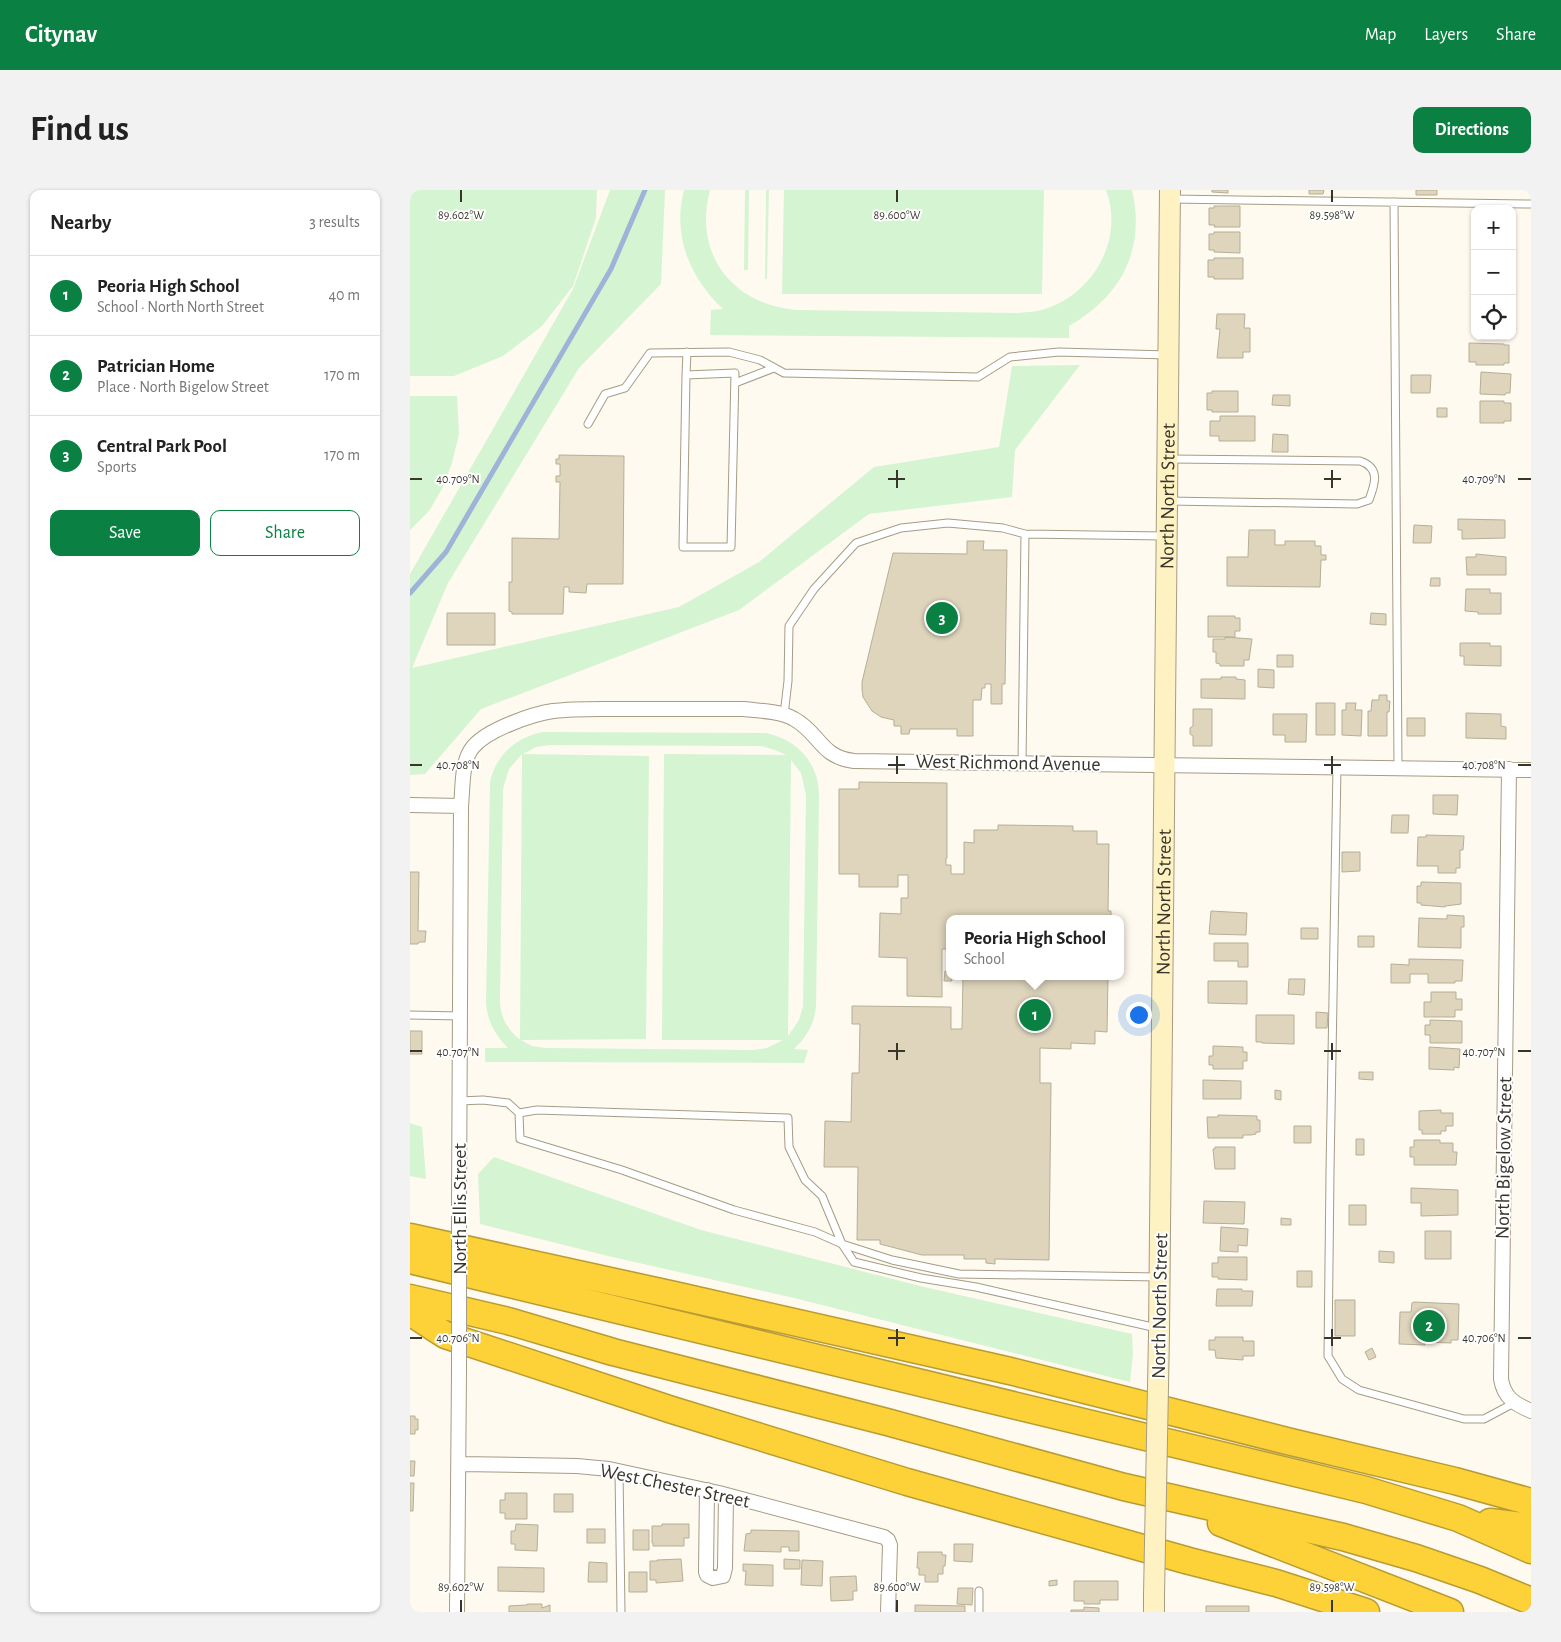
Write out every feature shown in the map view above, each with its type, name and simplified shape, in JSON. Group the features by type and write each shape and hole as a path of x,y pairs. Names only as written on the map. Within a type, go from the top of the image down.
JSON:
{"highway":[{"path":"410,1237 1001,1369 1455,1481 1531,1502"},
{"path":"410,1260 1366,1490 1458,1518 1531,1550"},
{"path":"410,1298 508,1321 614,1352 840,1410 1124,1487 1344,1536 1480,1580 1531,1601"},
{"path":"410,1312 445,1335 672,1410 907,1482 1190,1561 1285,1585 1366,1612"},
{"path":"1124,1487 1281,1545 1450,1612"},
{"path":"1458,1518 1531,1527"}],"street":[{"name":"North North Street","path":"1154,1604 1159,1331 1170,194"},
{"name":"West Richmond Avenue","path":"461,806 466,763 473,747 514,722 550,712 572,710 744,709 770,712 793,718 804,726 825,749 836,757 845,760 1531,770"},
{"name":"North Bigelow Street","path":"1509,769 1500,1358 1503,1389 1514,1403"},
{"path":"410,805 461,806"},
{"name":"North Ellis Street","path":"457,1612 461,806"},
{"path":"1514,1403 1531,1412"},
{"name":"West Chester Street","path":"459,1464 577,1466 619,1471 707,1490 887,1538 890,1545 888,1612"},
{"path":"707,1490 706,1572 707,1576 713,1578 723,1576 725,1568 726,1495"}],"lane":[{"path":"1170,194 1394,202 1531,204"},
{"path":"1394,202 1398,767"},
{"path":"588,424 605,394 626,388 650,352 729,352 760,360 784,373 978,377 1010,357 1059,352 1168,355"},
{"path":"686,375 735,373 731,547 683,547 686,375 687,352"},
{"path":"735,383 774,368"},
{"path":"1166,501 1356,504 1369,500 1374,486 1374,473 1368,464 1360,461 1167,459"},
{"path":"784,715 788,681 789,626 814,589 856,544 901,528 948,523 1003,528 1025,534 1166,536"},
{"path":"1022,762 1025,534"},
{"path":"1337,766 1328,1356 1342,1378 1359,1390 1464,1419 1484,1419 1514,1403"},
{"path":"410,1015 460,1016"},
{"path":"460,1100 508,1102 519,1114 520,1139 622,1170 734,1210 815,1232 842,1244 892,1260 958,1274 1159,1278"},
{"path":"519,1114 537,1110 788,1118 790,1147 805,1180 822,1196 842,1244 854,1262 921,1278 976,1287 1159,1331"},
{"path":"619,1471 621,1612"},
{"path":"979,1612 980,1591"}],"green space":[{"path":"410,190 597,190 596,218 573,286 542,326 503,356 454,376 410,376"},
{"path":"610,190 665,190 661,284 579,368 448,583 412,668 679,607 759,562 874,467 999,447 1012,366 1080,365 1015,450 1012,497 869,514 739,610 481,709 425,774 410,775 410,574 573,289"},
{"path":"684,190 710,190 706,213 707,235 713,255 723,272 736,286 753,298 773,306 796,310 1033,312 1048,308 1065,300 1092,276 1101,261 1108,244 1111,226 1111,208 1106,190 1132,190 1135,232 1132,251 1125,269 1115,286 1103,301 1069,326 1069,338 710,335 711,310 723,309 701,284 693,270 682,240 680,224"},
{"path":"745,190 749,190 748,270 744,270"},
{"path":"766,190 769,190 767,279 765,279"},
{"path":"784,190 1044,190 1042,294 782,294"},
{"path":"410,396 457,396 459,434 452,463 442,489 429,511 410,530"},
{"path":"543,732 766,733 777,736 797,747 811,763 818,784 819,796 816,1007 814,1019 809,1030 794,1049 808,1050 804,1063 485,1062 485,1048 508,1048 493,1028 488,1017 486,1004 490,782 497,763 509,748 534,734","holes":["550,745 761,746 786,755 664,754 662,1040 783,1040 767,1048 753,1050 546,1048 532,1046 521,1040 646,1039 649,756 523,754 536,747","522,754 520,1039 519,1039 505,1022 500,1000 503,789 509,769","791,760 801,773 806,795 803,1006 799,1020 788,1036"]},
{"path":"410,1123 422,1127 426,1179 410,1176"},
{"path":"494,1157 701,1230 920,1286 1132,1334 1133,1354 1130,1382 794,1298 608,1256 480,1224 478,1174"}],"building":[{"path":"1212,190 1228,190 1228,193 1212,192"},
{"path":"1309,190 1324,190 1323,194 1309,194"},
{"path":"1416,190 1437,190 1437,195 1416,195"},
{"path":"1214,206 1240,206 1240,227 1214,227 1215,225 1209,225 1209,208 1214,208"},
{"path":"1214,232 1240,232 1240,253 1214,252 1214,250 1209,250 1209,234 1214,234"},
{"path":"1214,258 1243,258 1243,279 1214,279 1214,277 1208,277 1208,260 1214,260"},
{"path":"1217,314 1245,314 1244,328 1250,328 1250,352 1243,352 1243,358 1217,358 1220,329 1216,329"},
{"path":"1469,343 1509,345 1509,363 1504,363 1504,365 1476,365 1476,362 1469,362"},
{"path":"1481,372 1511,374 1510,393 1505,395 1480,394"},
{"path":"1411,375 1431,375 1430,393 1411,393"},
{"path":"1212,391 1238,391 1238,412 1212,412 1212,410 1207,410 1207,393 1212,393"},
{"path":"1273,395 1290,395 1290,406 1272,405"},
{"path":"1480,401 1504,401 1504,403 1511,403 1511,421 1504,421 1504,423 1480,423"},
{"path":"1437,408 1447,408 1447,417 1437,417"},
{"path":"1220,416 1255,416 1255,441 1219,441 1219,436 1210,436 1210,421 1220,421"},
{"path":"1273,434 1288,435 1288,452 1272,452"},
{"path":"559,455 624,456 623,584 587,584 586,593 569,592 569,587 564,587 563,614 512,614 509,611 509,582 512,582 512,538 559,539 560,482 556,482 556,476 560,476 560,464 556,464 556,459 559,459"},
{"path":"1458,519 1505,520 1505,538 1462,539 1462,530 1458,530"},
{"path":"1414,525 1432,526 1431,543 1413,543"},
{"path":"1249,530 1275,530 1275,545 1285,545 1285,541 1315,541 1315,546 1321,546 1321,555 1326,555 1326,560 1321,560 1320,587 1227,586 1227,557 1248,557"},
{"path":"967,541 984,541 983,550 1007,550 1005,684 1002,684 1002,704 991,704 991,684 985,684 985,688 982,688 981,700 973,700 973,736 957,736 957,729 910,729 909,734 901,734 901,726 894,726 894,720 881,717 872,711 863,697 862,689 862,682 893,553 967,554"},
{"path":"1476,554 1506,557 1506,575 1467,575 1466,557 1476,557"},
{"path":"1431,578 1440,578 1440,586 1430,586"},
{"path":"1466,589 1490,589 1490,593 1501,593 1501,614 1478,614 1478,612 1465,611"},
{"path":"447,613 495,613 495,645 447,645"},
{"path":"1371,613 1386,614 1386,625 1370,624"},
{"path":"1208,616 1235,616 1235,618 1240,618 1240,631 1235,631 1235,637 1208,637"},
{"path":"1225,637 1252,639 1249,660 1244,660 1244,666 1220,666 1220,664 1216,663 1216,652 1213,652 1213,639 1225,639"},
{"path":"1460,643 1490,643 1490,646 1501,646 1501,666 1464,665 1464,656 1460,656"},
{"path":"1277,655 1293,655 1293,667 1277,667"},
{"path":"1258,669 1274,670 1274,688 1258,687"},
{"path":"1221,677 1236,677 1236,679 1245,680 1245,699 1201,698 1201,679 1221,679"},
{"path":"1379,695 1387,695 1387,701 1390,701 1389,712 1387,712 1387,736 1368,736 1368,711 1371,711 1372,700 1379,700"},
{"path":"1316,703 1335,703 1335,735 1316,735"},
{"path":"1346,703 1356,703 1355,710 1362,710 1361,736 1342,735 1342,710 1346,710"},
{"path":"1193,709 1212,709 1212,746 1193,746 1193,736 1190,734 1190,728 1193,726"},
{"path":"1466,713 1501,714 1501,726 1506,727 1506,739 1466,738"},
{"path":"1273,714 1307,714 1306,742 1285,742 1285,735 1273,735"},
{"path":"1407,718 1425,718 1425,736 1407,736"},
{"path":"859,782 947,783 946,865 951,865 951,874 964,874 964,842 974,843 974,830 998,830 998,825 1073,826 1073,831 1097,831 1097,844 1109,844 1108,911 1111,911 1111,915 946,915 946,949 942,949 942,997 907,996 907,958 879,957 880,913 901,914 901,898 908,898 908,875 898,875 898,887 859,887 859,874 839,874 839,789 859,789"},
{"path":"1433,795 1458,795 1457,815 1433,814"},
{"path":"1392,815 1409,815 1408,833 1391,833"},
{"path":"1426,835 1464,836 1463,850 1460,850 1460,868 1456,868 1456,873 1438,873 1438,866 1417,866 1418,837 1426,837"},
{"path":"1342,852 1360,852 1360,871 1342,872"},
{"path":"410,872 419,872 418,931 426,931 425,942 419,942 418,944 410,944"},
{"path":"1421,882 1461,883 1461,904 1445,907 1417,903 1417,886 1421,886"},
{"path":"1211,911 1247,913 1246,935 1209,934"},
{"path":"1447,915 1464,916 1464,927 1461,927 1461,948 1418,947 1419,918 1447,919"},
{"path":"1301,928 1318,928 1318,939 1301,939"},
{"path":"1358,936 1374,936 1374,947 1358,947"},
{"path":"1214,943 1248,943 1248,967 1238,967 1238,961 1214,961"},
{"path":"1409,959 1463,960 1462,981 1455,981 1455,983 1428,983 1428,974 1410,974 1410,983 1391,983 1391,964 1409,965"},
{"path":"945,971 946,980 952,981 944,981"},
{"path":"1289,979 1305,979 1304,995 1288,994"},
{"path":"963,980 1108,980 1107,1032 1095,1031 1095,1044 1071,1043 1071,1049 1040,1048 1040,1083 1051,1083 1049,1260 995,1259 995,1264 986,1263 986,1259 964,1259 964,1255 922,1255 880,1244 880,1240 857,1240 858,1167 824,1167 825,1121 851,1122 852,1073 859,1073 860,1024 852,1024 852,1006 951,1007 951,1029 962,1029"},
{"path":"1208,981 1247,981 1247,1004 1208,1003"},
{"path":"1431,992 1456,992 1456,999 1462,999 1462,1010 1455,1010 1455,1017 1424,1017 1424,1002 1431,1002"},
{"path":"1316,1012 1328,1013 1327,1028 1316,1028"},
{"path":"1256,1015 1294,1015 1294,1044 1256,1042"},
{"path":"1430,1020 1462,1021 1462,1043 1430,1043 1430,1035 1425,1035 1425,1025 1430,1025"},
{"path":"410,1031 422,1031 422,1054 410,1054"},
{"path":"1213,1046 1243,1047 1243,1052 1247,1052 1247,1061 1243,1061 1243,1069 1213,1069 1213,1065 1209,1065 1209,1056 1213,1056"},
{"path":"1429,1047 1460,1049 1459,1068 1454,1067 1454,1070 1429,1069"},
{"path":"1359,1072 1373,1072 1373,1080 1359,1079"},
{"path":"1203,1080 1241,1081 1241,1099 1203,1099"},
{"path":"1275,1090 1281,1091 1281,1100 1275,1099"},
{"path":"1441,1110 1441,1113 1453,1113 1453,1126 1446,1126 1446,1131 1441,1131 1441,1134 1422,1134 1422,1130 1419,1130 1419,1111"},
{"path":"1218,1115 1257,1116 1257,1120 1260,1120 1260,1132 1243,1135 1243,1138 1208,1138 1207,1117 1218,1117"},
{"path":"1294,1126 1311,1126 1311,1143 1294,1143"},
{"path":"1356,1139 1364,1139 1364,1155 1356,1155"},
{"path":"1414,1140 1440,1140 1440,1143 1453,1143 1453,1152 1457,1152 1456,1165 1414,1165 1414,1157 1410,1157 1410,1147 1414,1147"},
{"path":"1215,1147 1235,1147 1235,1169 1215,1169 1213,1149"},
{"path":"1411,1188 1458,1190 1458,1215 1421,1216 1421,1203 1411,1203"},
{"path":"1204,1201 1245,1202 1244,1224 1203,1223"},
{"path":"1349,1205 1366,1205 1366,1225 1349,1225"},
{"path":"1281,1218 1291,1219 1291,1225 1281,1225"},
{"path":"1221,1227 1248,1229 1247,1246 1238,1245 1238,1252 1220,1251"},
{"path":"1425,1231 1451,1231 1451,1259 1425,1259"},
{"path":"1379,1251 1394,1252 1394,1263 1379,1262"},
{"path":"1218,1257 1247,1257 1247,1280 1212,1277 1212,1263 1218,1263"},
{"path":"1297,1271 1312,1271 1312,1287 1297,1287"},
{"path":"1217,1289 1253,1291 1252,1306 1216,1306"},
{"path":"1335,1300 1355,1300 1355,1336 1335,1336"},
{"path":"1412,1303 1459,1304 1458,1340 1451,1340 1451,1343 1425,1342 1425,1345 1399,1344 1400,1312 1411,1312"},
{"path":"1215,1337 1243,1337 1243,1341 1254,1341 1254,1356 1243,1356 1243,1360 1216,1358 1215,1350 1209,1350 1209,1340 1215,1340"},
{"path":"1372,1348 1376,1357 1369,1360 1365,1352"},
{"path":"410,1416 415,1416 415,1419 418,1419 418,1430 415,1430 415,1434 410,1434"},
{"path":"410,1461 415,1461 414,1476 410,1476"},
{"path":"410,1483 414,1483 413,1511 410,1511"},
{"path":"505,1493 527,1493 527,1519 505,1519 505,1513 500,1513 500,1500 505,1500"},
{"path":"554,1494 573,1494 573,1512 554,1512"},
{"path":"516,1524 538,1525 537,1551 515,1550 515,1544 511,1544 511,1531 515,1531"},
{"path":"662,1524 689,1524 689,1538 684,1538 684,1546 653,1546 652,1526 662,1526"},
{"path":"587,1529 605,1529 605,1543 587,1543"},
{"path":"633,1530 649,1530 649,1550 633,1550"},
{"path":"751,1530 799,1531 799,1551 789,1551 789,1547 781,1547 781,1552 744,1551 746,1534 751,1533"},
{"path":"954,1544 973,1544 972,1562 954,1561"},
{"path":"918,1552 942,1552 942,1555 946,1555 943,1574 938,1574 938,1582 925,1582 925,1575 919,1575 919,1568 917,1568"},
{"path":"681,1559 683,1581 656,1583 656,1580 650,1580 650,1561"},
{"path":"784,1559 800,1560 800,1569 784,1569"},
{"path":"802,1560 823,1561 822,1586 801,1585"},
{"path":"589,1562 607,1563 607,1582 588,1582"},
{"path":"743,1564 773,1565 773,1586 745,1585 746,1571 743,1571"},
{"path":"498,1567 544,1568 544,1592 498,1591"},
{"path":"629,1572 647,1572 647,1592 629,1592"},
{"path":"856,1576 857,1591 853,1591 853,1600 831,1601 830,1577"},
{"path":"1057,1580 1057,1585 1049,1586 1049,1581"},
{"path":"1074,1581 1118,1581 1118,1600 1100,1600 1100,1604 1084,1604 1084,1601 1074,1601"},
{"path":"958,1588 973,1588 972,1605 957,1604"},
{"path":"542,1604 542,1608 550,1605 550,1612 509,1612 509,1606"},
{"path":"915,1605 965,1606 965,1612 915,1612"},
{"path":"1206,1606 1249,1606 1249,1612 1206,1612"},
{"path":"1084,1607 1099,1608 1099,1612 1071,1612 1071,1610 1084,1610"}],"waterway":[{"path":"410,593 446,552 611,269 645,190"}],"place":[{"name":"Central Park Pool","path":"942,618"},
{"name":"Peoria High School","path":"1035,1015"},
{"name":"Patrician Home","path":"1429,1326"}]}
